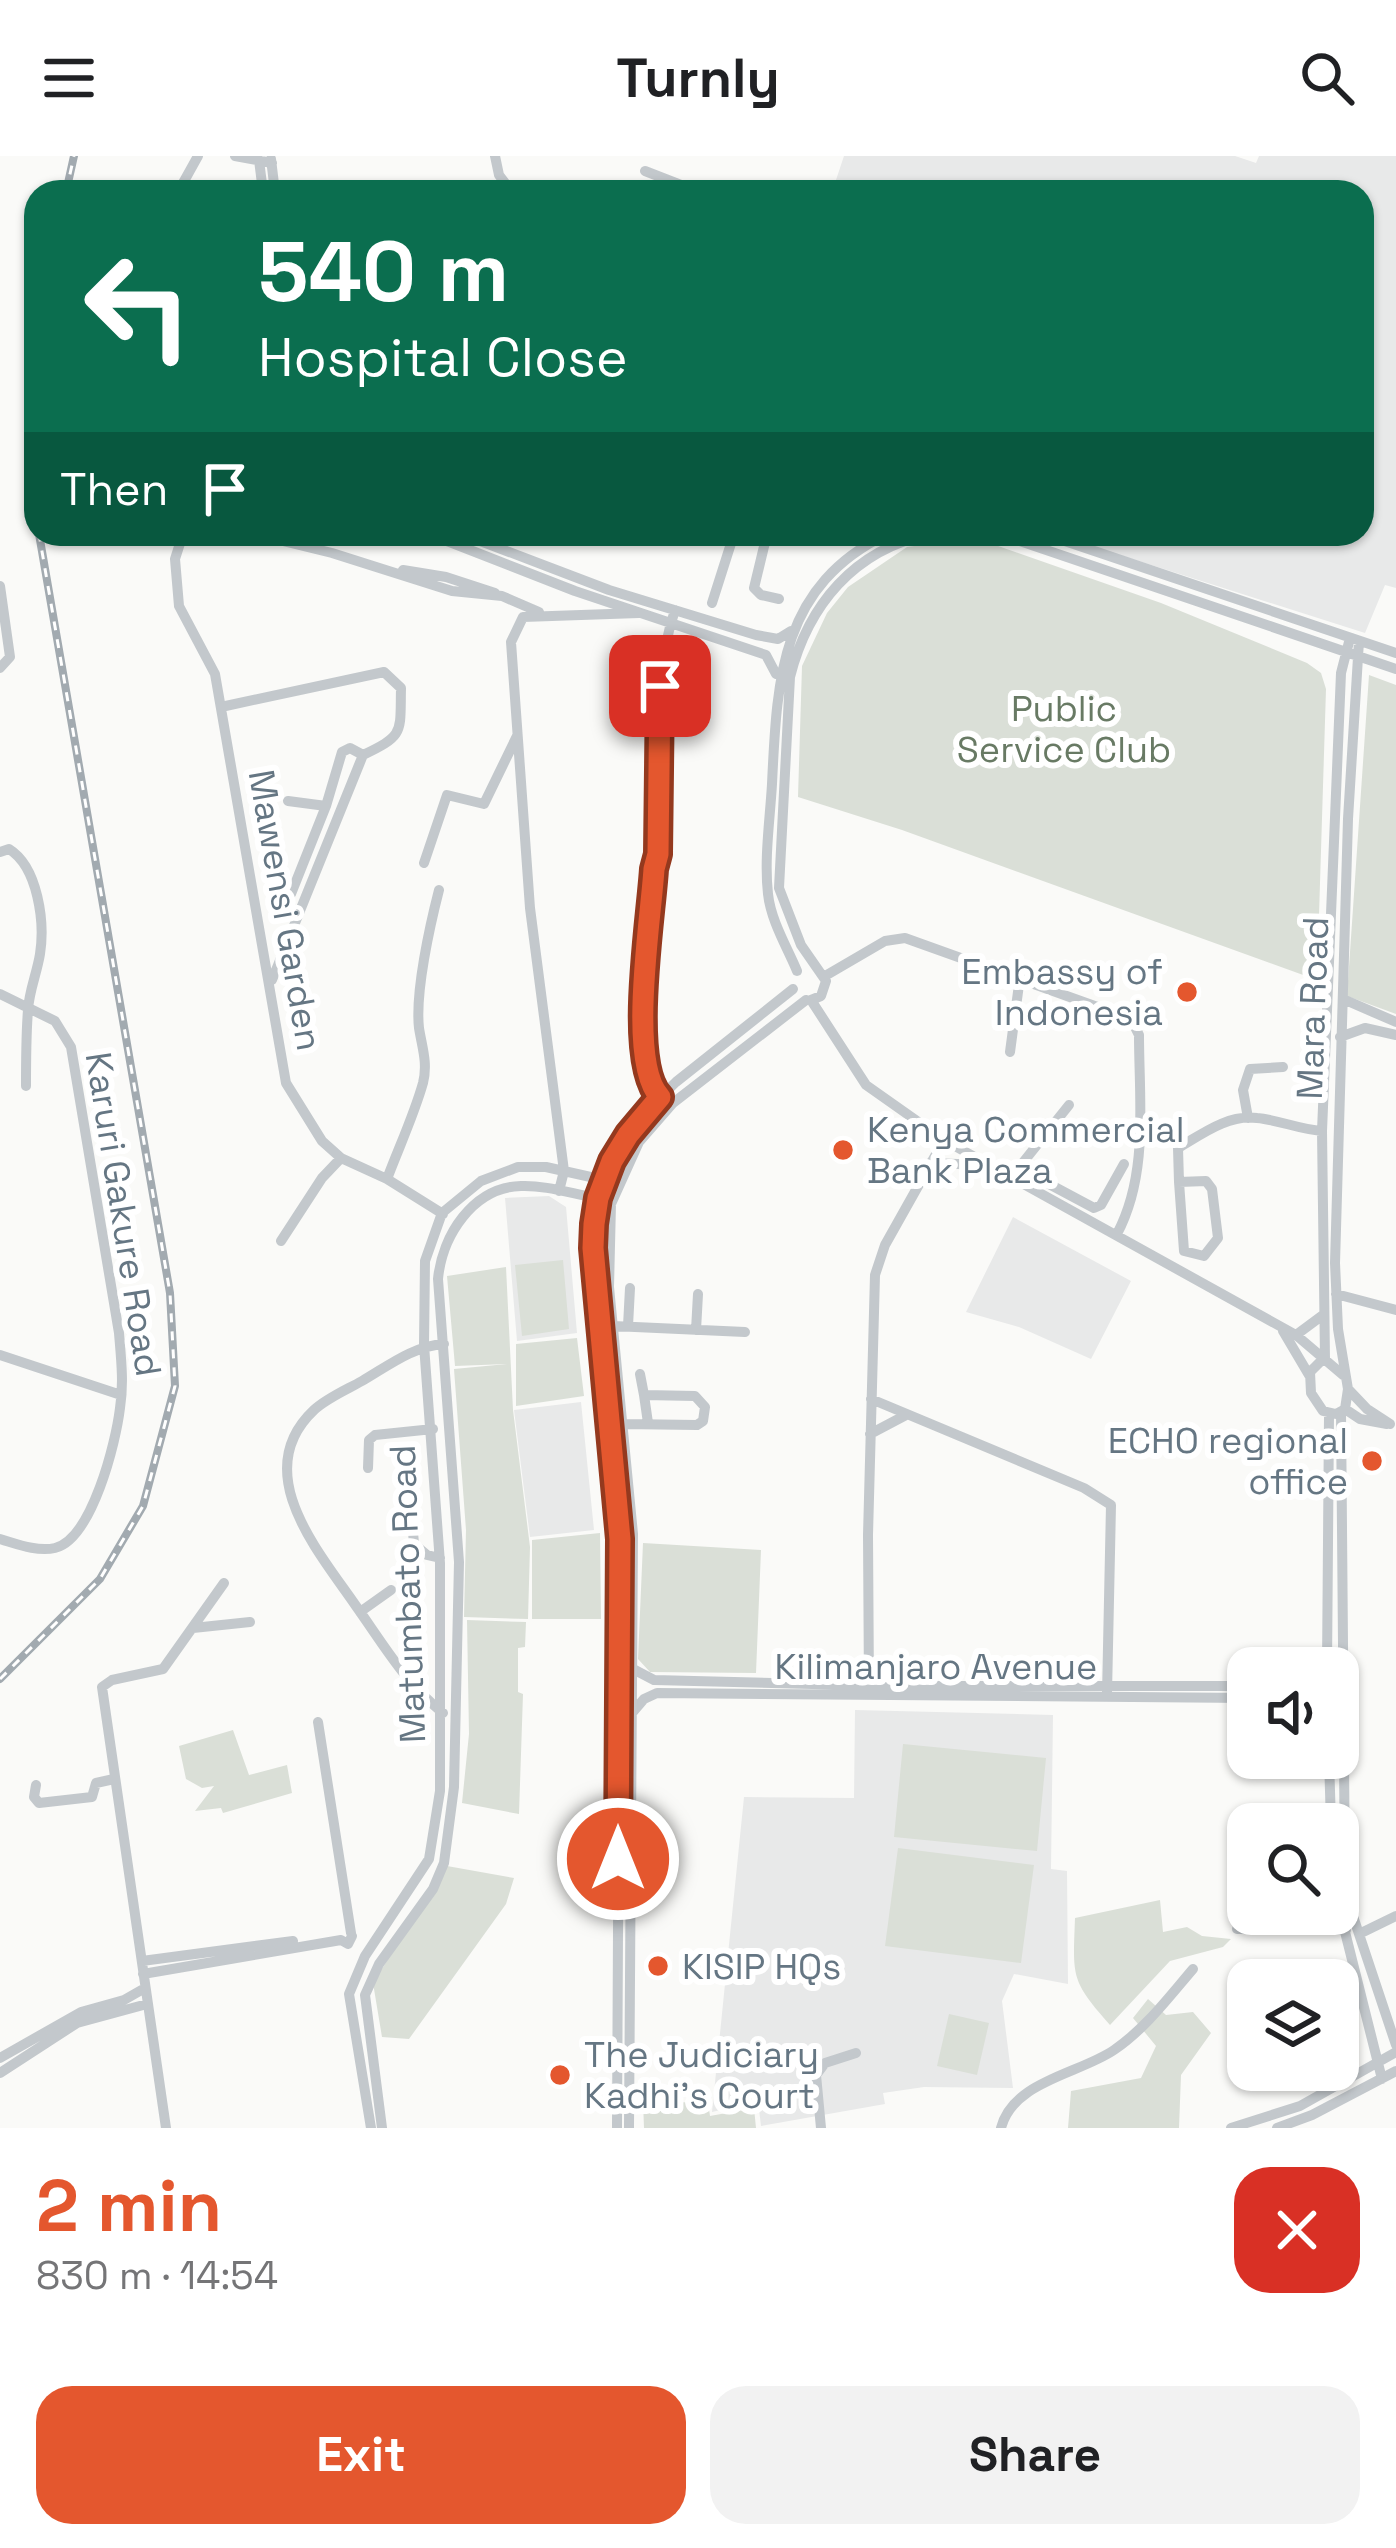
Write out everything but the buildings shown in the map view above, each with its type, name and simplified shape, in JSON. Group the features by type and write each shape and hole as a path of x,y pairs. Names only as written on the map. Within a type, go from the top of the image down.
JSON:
{"street":[{"path":"235,156 265,159"},
{"path":"496,156 499,180"},
{"path":"645,171 668,180"},
{"path":"499,175 503,180"},
{"name":"Mawensi Garden","path":"179,546 175,559 179,606 215,674 286,1084 322,1141 340,1158 387,1179 455,1223"},
{"path":"301,546 452,591 502,596 542,614"},
{"path":"461,546 766,655 776,669 778,685 768,894 797,971 793,988 660,1097 628,1135 598,1198 593,1248 620,1539 617,2128"},
{"path":"493,546 594,585 770,639 794,629"},
{"path":"712,603 730,546"},
{"path":"764,546 754,588 779,599"},
{"path":"778,685 794,629 820,585 865,546"},
{"path":"825,976 813,967 779,888 790,677 813,614 845,576 891,546"},
{"path":"1034,546 1396,669"},
{"path":"1079,546 1396,653"},
{"path":"0,586 10,657 0,668"},
{"path":"660,1097 649,1080 643,1010 658,854 661,658 675,610"},
{"path":"559,1191 564,1172 530,908 510,655 513,631 524,617 542,614 639,613"},
{"name":"Mara Road","path":"1323,1359 1322,1131 1354,639"},
{"name":"Mara Road","path":"1335,1582 1338,1412 1347,1383 1336,1294 1351,653"},
{"path":"221,707 384,672 401,688 395,740 363,755 270,985"},
{"path":"424,863 447,795 484,804 519,733"},
{"path":"291,895 342,752 350,748 363,755"},
{"path":"288,801 326,806"},
{"path":"0,852 9,849 18,855 32,879 40,952 28,1005 26,1086"},
{"path":"387,1179 424,1080 425,1047 419,1027 429,929 439,890"},
{"path":"825,976 885,941 905,938 1125,1016 1137,1029 1136,1184 1132,1205 1117,1234"},
{"path":"797,971 813,967"},
{"path":"629,2128 633,1516 607,1252 610,1204 639,1142 689,1089 824,992 825,976"},
{"path":"1010,1052 1020,977"},
{"path":"793,988 808,1000 866,1085 989,1165 1094,1208 1101,1205 1124,1164"},
{"name":"Karuri Gakure Road","path":"0,994 55,1021 70,1047 119,1333 122,1395 101,1484 77,1534 46,1549 0,1539"},
{"path":"1343,999 1396,1022"},
{"path":"1340,1037 1365,1028 1396,1035"},
{"path":"1248,1118 1243,1090 1250,1069 1283,1067"},
{"path":"1015,1173 1070,1105"},
{"path":"1179,1182 1206,1181 1212,1190 1218,1238 1204,1256 1184,1251 1179,1182 1178,1148 1222,1122 1248,1118 1322,1131"},
{"path":"869,1690 875,1275 885,1245 944,1140"},
{"path":"281,1241 340,1158"},
{"path":"931,1163 989,1165"},
{"path":"442,1213 482,1181 518,1167 604,1180"},
{"path":"1015,1173 1289,1333 1323,1359 1359,1402 1393,1424"},
{"path":"455,1223 500,1190 516,1186 598,1198"},
{"name":"Matumbato Road","path":"382,2128 349,1994 365,1956 429,1859 440,1791 440,1560 424,1313 425,1261 442,1213"},
{"name":"Matumbato Road","path":"371,2128 365,1995 379,1964 433,1889 444,1863 454,1786 459,1562 439,1270 455,1223"},
{"path":"628,1327 630,1288"},
{"path":"696,1330 698,1294"},
{"path":"1336,1294 1396,1310"},
{"path":"424,1313 441,1311"},
{"path":"1289,1333 1323,1315"},
{"path":"613,1326 746,1332"},
{"name":"Mara Road","path":"1289,1333 1309,1376 1311,1394 1338,1412"},
{"path":"443,1713 405,1677 292,1508 288,1474 292,1446 318,1406 424,1345 444,1343"},
{"path":"0,1355 122,1395"},
{"path":"1309,1376 1312,1364 1323,1359"},
{"path":"640,1374 648,1424"},
{"path":"623,1424 697,1425 703,1421 705,1408 695,1396 644,1395"},
{"path":"872,1399 1084,1488 1111,1505 1107,1692"},
{"path":"1338,1412 1393,1424"},
{"path":"870,1434 906,1415"},
{"path":"368,1468 369,1440 375,1435 451,1436"},
{"path":"411,1508 414,1544 427,1555 459,1562"},
{"path":"437,1510 456,1510"},
{"path":"1328,1647 1335,1582"},
{"path":"1335,1582 1338,1647"},
{"path":"166,2128 113,1779 104,1683 159,1672 224,1583"},
{"path":"360,1612 391,1590"},
{"path":"193,1628 250,1622"},
{"name":"Kilimanjaro Avenue","path":"633,1669 654,1680 869,1690"},
{"name":"Kilimanjaro Avenue","path":"1107,1692 1227,1687"},
{"name":"Kilimanjaro Avenue","path":"632,1713 657,1693 869,1690 1227,1697"},
{"path":"318,1722 347,1937 379,1964"},
{"path":"36,1785 34,1797 39,1803 92,1797 97,1784 113,1779"},
{"path":"429,1859 444,1863"},
{"path":"1359,1930 1396,1916"},
{"path":"1231,2128 1300,2106 1396,2048 1354,1935"},
{"path":"1354,1935 1382,2079"},
{"path":"0,2058 81,2012 124,2000 143,1974 347,1937 376,1940 389,1949"},
{"path":"1000,2128 1005,2113 1032,2090 1118,2047 1193,1969"},
{"path":"0,2073 77,2024 147,2004"},
{"path":"821,2128 816,2075 825,2063 856,2053"},
{"path":"1277,2128 1396,2071"}],"shaded area":[{"path":"844,156 1235,156 1256,163 1259,156 1396,156 1396,588 1385,585 1365,633 1092,546 1374,546 1374,180 836,180"},
{"path":"549,1196 566,1207 577,1333 517,1341 505,1198"},
{"path":"1013,1217 1131,1281 1091,1359 1019,1327 966,1312"},
{"path":"581,1402 594,1530 530,1537 514,1410"},
{"path":"855,1710 1053,1715 1051,1869 1067,1871 1068,1984 1014,1974 1002,2001 1013,2088 924,2087 883,2093 885,2104 761,2126 758,2101 712,2112 744,1797 854,1798"}],"green space":[{"name":"Public Service Club","path":"998,546 1161,603 1321,673 1326,689 1317,980 798,797 802,666 827,613 848,587 907,547"},
{"path":"1369,675 1396,685 1396,1014 1347,996"},
{"path":"563,1260 569,1329 522,1336 515,1265"},
{"path":"506,1267 513,1410 530,1547 528,1619 464,1617 466,1530 454,1369 507,1364 455,1366 447,1276"},
{"path":"577,1338 584,1396 516,1406 516,1344"},
{"path":"600,1533 601,1619 532,1619 532,1540"},
{"path":"643,1543 761,1550 756,1673 650,1672 638,1659"},
{"path":"467,1620 526,1622 525,1647 518,1648 518,1692 523,1694 519,1814 462,1803 469,1734"},
{"path":"233,1730 249,1775 287,1765 292,1793 223,1813 221,1808 195,1811 214,1786 202,1788 186,1779 179,1746"},
{"path":"903,1744 1046,1758 1037,1851 894,1837"},
{"path":"898,1848 1034,1865 1021,1963 885,1946"},
{"path":"447,1866 514,1878 506,1904 409,2039 382,2037 373,1983"},
{"path":"1160,1900 1163,1932 1187,1927 1202,1936 1231,1939 1223,1947 1170,1961 1110,2025 1087,1998 1077,1977 1075,1918"},
{"path":"1148,1999 1166,2015 1193,2012 1211,2033 1181,2075 1179,2128 1068,2128 1071,2091 1141,2078 1156,2046 1133,2018"},
{"path":"949,2014 989,2023 977,2075 937,2066"},
{"path":"643,2101 708,2103 710,2116 754,2108 756,2128 644,2128"}],"railway":[{"path":"69,180 74,156"},
{"path":"0,1679 100,1579 143,1506 175,1386 170,1293 41,546"}],"place":[{"name":"Embassy of Indonesia","path":"1187,992"},
{"name":"Kenya Commercial Bank Plaza","path":"843,1150"},
{"name":"ECHO regional office","path":"1372,1461"},
{"name":"KISIP HQs","path":"658,1966"},
{"name":"The Judiciary Kadhi's Court","path":"560,2075"}],"route":[{"path":"618,1859 620,1539 593,1248 598,1198 612,1161 660,1097 649,1080 643,1025 658,854 660,686"}]}
